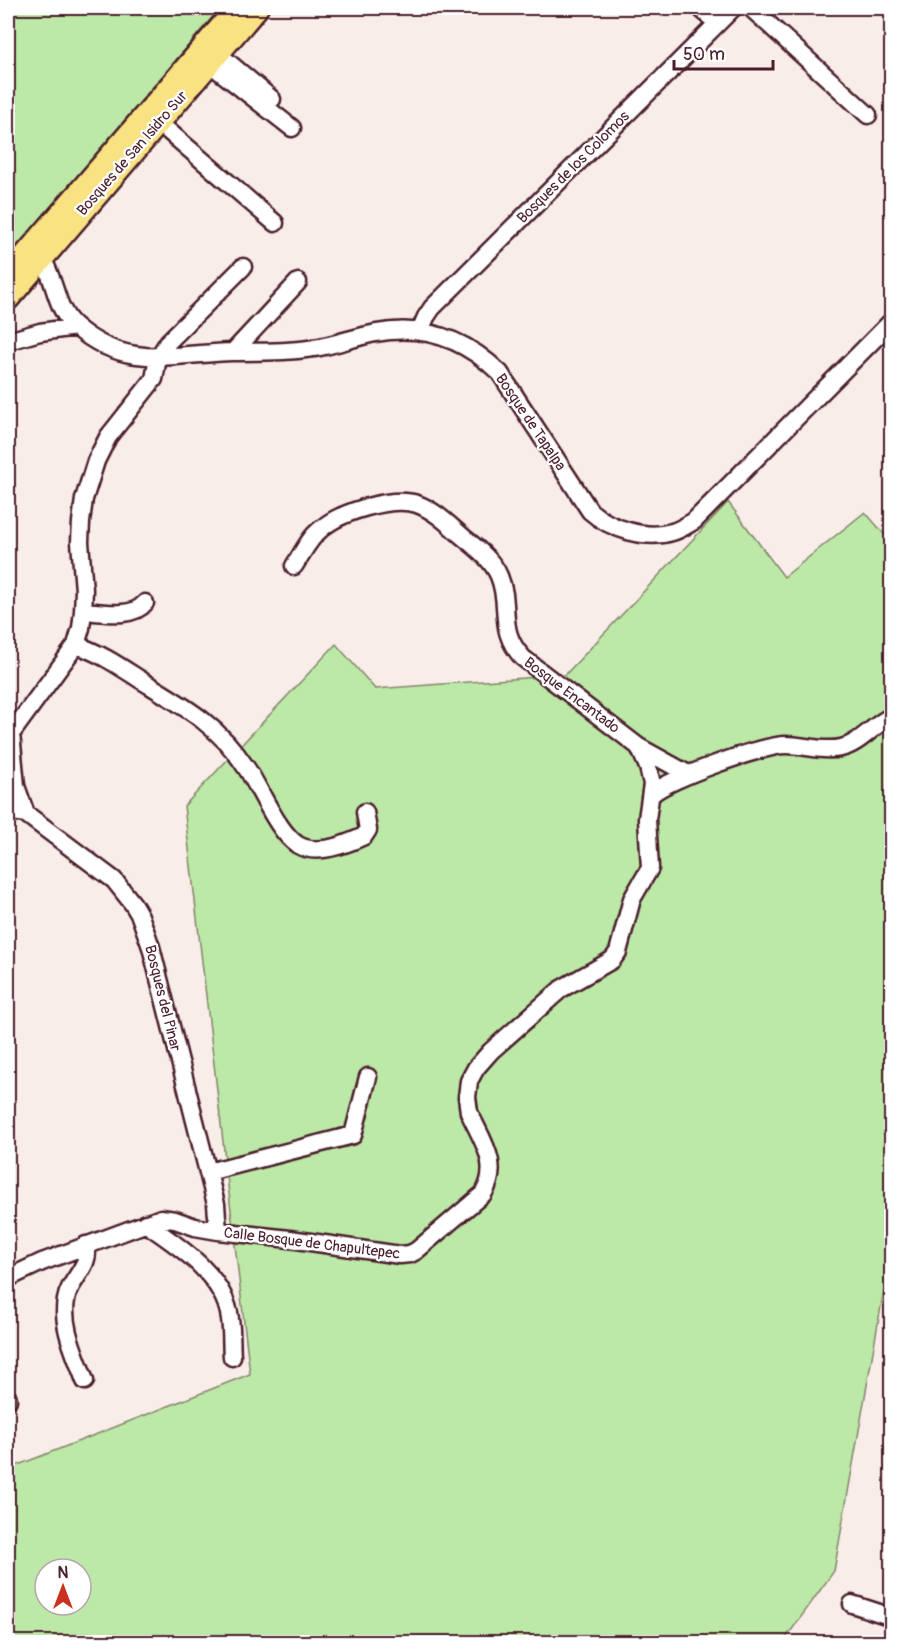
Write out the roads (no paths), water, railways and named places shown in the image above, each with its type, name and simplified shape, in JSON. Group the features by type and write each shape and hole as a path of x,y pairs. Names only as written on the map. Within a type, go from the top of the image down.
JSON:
{"main road":[{"name":"Bosques de San Isidro Sur","path":"8,275 37,252 159,123 211,53 237,8"},
{"name":"Bosques de San Isidro Sur","path":"8,299 37,252 211,53 257,8"}],"street":[{"path":"700,8 717,23"},
{"name":"Bosques de los Colomos","path":"420,331 432,308 733,8"},
{"path":"752,8 868,115"},
{"path":"211,53 283,108"},
{"path":"211,53 292,128"},
{"path":"159,123 275,223"},
{"path":"37,252 64,315 76,327"},
{"path":"8,811 26,814 16,786 9,736 76,645 83,612 84,590 80,542 84,499 108,436 154,379 158,358 168,342 243,267"},
{"path":"233,352 298,282"},
{"name":"Bosque de Tapalpa","path":"76,327 108,347 140,356 158,358 233,352 304,350 402,329 437,335 482,357 500,374 590,511 600,520 625,530 666,534 675,532 694,521 891,321"},
{"path":"8,341 40,332 76,327"},
{"name":"Bosque Encantado","path":"294,566 315,534 333,520 394,502 417,504 429,510 481,552 499,576 504,598 507,633 516,651 639,747 688,774"},
{"path":"83,612 132,612 145,603"},
{"path":"76,645 109,659 210,725 245,765 287,836 298,845 306,848 326,849 364,836 368,830 365,812"},
{"path":"639,747 650,774 652,794 688,774 770,746 833,749 843,747 891,716"},
{"name":"Calle Bosque de Chapultepec","path":"8,1278 15,1273 86,1245 161,1218 218,1231 400,1255 410,1254 483,1194 489,1182 491,1170 487,1148 467,1105 471,1075 491,1051 561,989 615,957 632,899 650,868 647,819 652,794"},
{"name":"Bosques del Pinar","path":"26,814 114,880 140,916 151,947 208,1172 218,1216 218,1231"},
{"path":"208,1172 353,1135 368,1077"},
{"path":"145,1223 176,1244 217,1284 230,1317 232,1357"},
{"path":"85,1381 67,1329 65,1308 68,1291 87,1260 86,1245"},
{"path":"852,1604 891,1617"}]}
